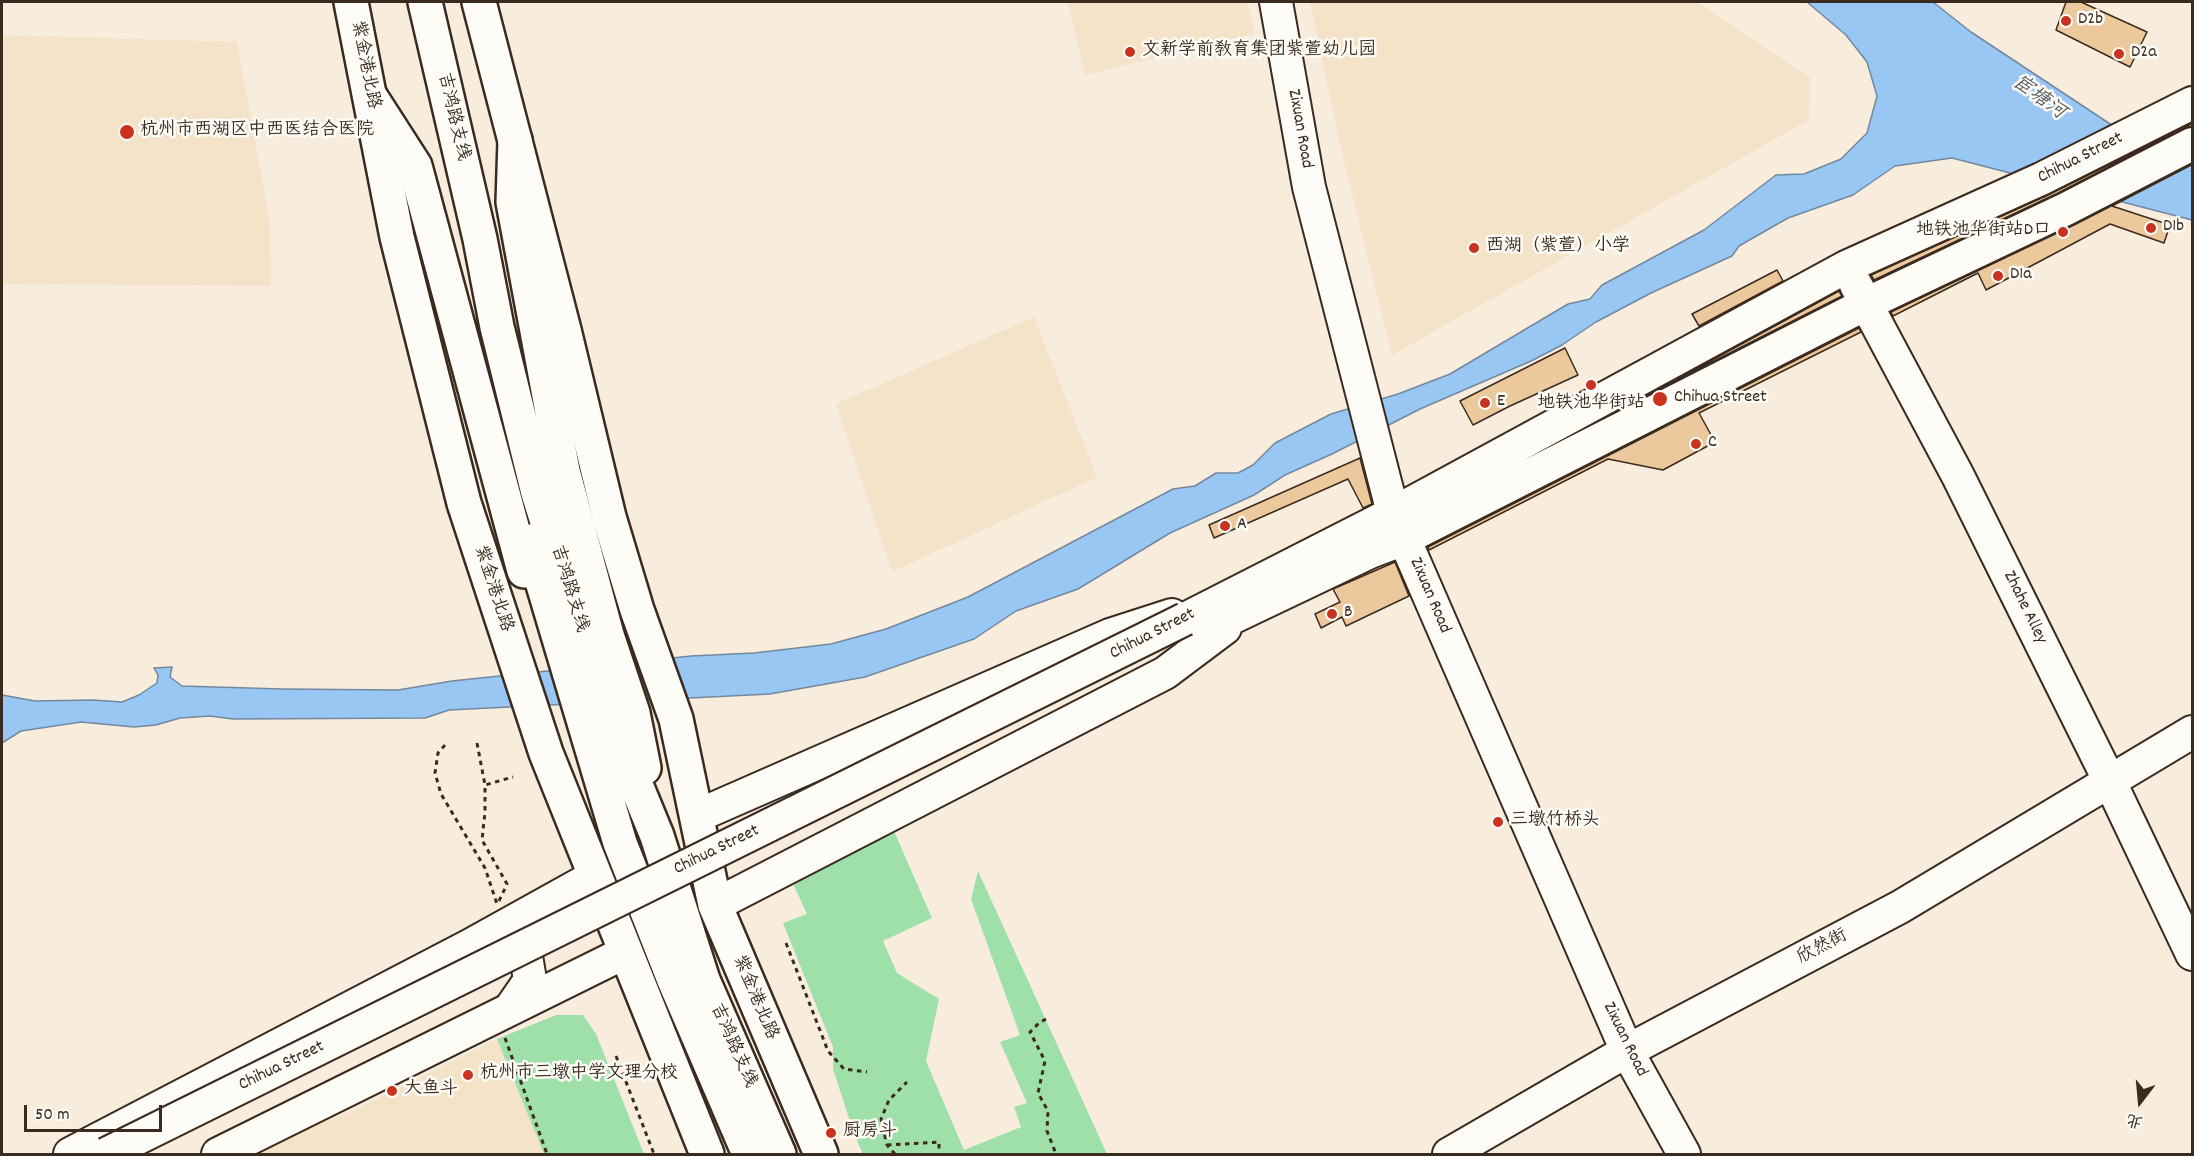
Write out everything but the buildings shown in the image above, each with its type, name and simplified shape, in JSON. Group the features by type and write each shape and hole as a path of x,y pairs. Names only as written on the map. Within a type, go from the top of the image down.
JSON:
{"main road":[{"name":"紫金港北路","path":"351,2 370,96 415,165 560,641"},
{"name":"吉鸿路支线","path":"405,2 469,239"},
{"name":"吉鸿路支线","path":"425,2 520,506 620,843 674,980 749,1155"},
{"name":"紫金港北路","path":"479,2 564,330 609,517 645,632 676,719 715,904 821,1155"},
{"name":"Zixuan Road","path":"1276,2 1309,187 1399,526 1627,1051 1684,1155"},
{"name":"Chihua Street","path":"106,1155 1239,604 1370,552 1399,526 1846,267 2042,179 2193,103"},
{"path":"515,140 513,202 561,459 560,641 586,723 595,876 707,1155"},
{"name":"Chihua Street","path":"1399,526 2066,209 2193,144"},
{"name":"Zhahe Alley","path":"1846,267 1958,476 2193,954"},
{"path":"698,816 1110,635 1239,604"},
{"path":"715,904 1166,674 1239,604"},
{"name":"Chihua Street","path":"147,1155 561,940 1077,695 1191,627"},
{"name":"吉鸿路支线","path":"586,723 657,836 703,980 779,1155"},
{"name":"欣然街","path":"1449,1155 1627,1051 1900,907 2193,732"},
{"path":"70,1155 469,946 595,876"},
{"path":"469,946 499,939 525,950 530,980 507,1023"},
{"path":"218,1155 507,1023 626,952"}],"path":[{"path":"445,745 438,753 435,773 441,794 485,868 497,905 507,885 482,840 486,812 485,785 477,743"},
{"path":"485,785 513,777"},
{"path":"786,943 828,1051 844,1069 867,1072"},
{"path":"1046,1019 1030,1032 1045,1061 1038,1093 1048,1111 1047,1131 1056,1155"},
{"path":"507,1023 547,1155"},
{"path":"616,1056 654,1155"},
{"path":"895,1155 887,1145 881,1119 889,1100 907,1082"},
{"path":"854,1134 884,1133"},
{"path":"887,1145 939,1142 939,1155"}],"shaded area":[{"name":"文新学前教育集团紫萱幼儿园","path":"1068,2 1248,2 1254,34 1085,75"},
{"name":"西湖（紫萱）小学","path":"1310,2 1697,2 1810,78 1809,120 1392,355 1339,141"},
{"name":"杭州市西湖区中西医结合医院","path":"2,35 237,42 270,223 271,286 2,284"},
{"path":"1034,317 1097,477 892,572 836,404"},
{"name":"杭州市三墩中学文理分校","path":"497,1039 544,1154 253,1154 276,1142 352,1111"}],"green space":[{"path":"894,831 932,918 883,941 897,973 939,999 926,1061 964,1150 1021,1127 1014,1107 1027,1103 1000,1042 1020,1035 971,899 978,871 1107,1154 863,1154 854,1134 833,1069 833,1047 783,923 807,914 790,877"},
{"path":"556,1015 583,1015 596,1034 644,1154 544,1154 497,1039"}],"water":[{"name":"宦塘河","path":"1807,2 1933,2 1971,32 2151,151 2192,162 2192,220 1952,158 1895,166 1853,195 1788,218 1739,246 1732,256 1651,293 1596,322 1562,345 1531,361 1420,409 1285,475 1254,495 1170,533 1078,589 1016,611 974,639 865,677 770,694 449,710 425,718 233,719 210,716 180,718 156,725 134,727 81,722 21,731 2,743 2,695 35,701 122,702 139,695 157,683 158,675 154,668 172,667 170,677 182,686 398,690 452,681 831,644 886,629 968,597 1173,489 1195,486 1216,473 1238,473 1253,465 1275,443 1331,414 1398,394 1450,374 1568,304 1590,299 1602,285 1704,230 1776,175 1804,174 1841,159 1867,133 1877,96 1867,62 1846,35"}],"place":[{"name":"D2b","path":"2066,21"},
{"name":"文新学前教育集团紫萱幼儿园","path":"1130,52"},
{"name":"D2a","path":"2119,54"},
{"name":"杭州市西湖区中西医结合医院","path":"127,132"},
{"name":"D1b","path":"2151,228"},
{"name":"地铁池华街站D口","path":"2063,232"},
{"name":"西湖（紫萱）小学","path":"1474,248"},
{"name":"D1a","path":"1998,276"},
{"name":"地铁池华街站","path":"1591,385"},
{"name":"Chihua Street","path":"1660,399"},
{"name":"E","path":"1485,403"},
{"name":"C","path":"1696,444"},
{"name":"A","path":"1225,526"},
{"name":"B","path":"1332,614"},
{"name":"三墩竹桥头","path":"1498,822"},
{"name":"杭州市三墩中学文理分校","path":"468,1075"},
{"name":"大鱼斗","path":"392,1091"},
{"name":"厨房斗","path":"831,1133"}]}
